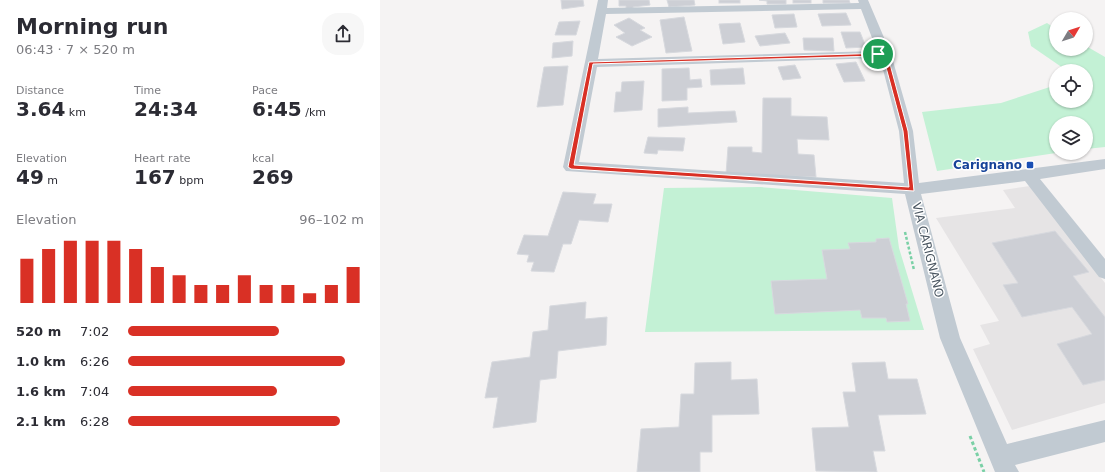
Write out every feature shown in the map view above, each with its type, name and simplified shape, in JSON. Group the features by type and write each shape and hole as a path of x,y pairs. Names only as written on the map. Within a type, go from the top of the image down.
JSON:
{"street":[{"path":"864,3 602,6 571,167 912,189 1105,164"},
{"name":"VIA CARIGNANO","path":"864,3 885,54 906,131 912,189 950,338 1004,465"},
{"path":"590,63 885,54"},
{"path":"1029,175 1105,272"},
{"path":"1004,465 1105,431"}],"shaded area":[{"path":"1030,186 1105,283 1105,403 1012,430 973,349 990,344 980,325 999,321 936,218 1015,208 1003,190"}],"green space":[{"path":"1047,23 1049,24 1049,56 1093,56 1093,50 1105,57 1105,147 1093,148 1093,116 1049,116 1049,154 937,171 922,112 1001,103 1049,87 1049,108 1093,108 1093,64 1057,64 1031,46 1028,32"},
{"path":"760,187 892,198 899,248 924,330 645,332 664,188"}],"building":[{"path":"561,0 583,0 584,6 562,9"},
{"path":"619,0 649,0 650,5 633,7 633,9 626,10 626,6 619,6"},
{"path":"667,0 694,0 695,5 669,7"},
{"path":"719,0 740,0 740,3 719,3"},
{"path":"759,0 786,0 786,4 767,4 767,1"},
{"path":"793,0 811,0 811,3 793,3"},
{"path":"823,0 849,0 850,3 823,3"},
{"path":"846,13 851,25 822,26 818,14"},
{"path":"794,14 797,27 775,28 772,15"},
{"path":"684,17 692,51 666,53 660,20"},
{"path":"629,18 645,28 640,30 652,37 632,46 616,37 625,33 614,25"},
{"path":"580,21 576,35 555,35 559,22"},
{"path":"740,23 745,42 723,44 719,24"},
{"path":"841,32 860,32 866,47 846,48"},
{"path":"785,33 790,43 760,46 755,36"},
{"path":"803,38 833,38 834,51 804,50"},
{"path":"573,41 572,56 552,58 553,43"},
{"path":"856,62 865,81 844,82 836,64"},
{"path":"795,65 801,78 783,80 778,67"},
{"path":"568,66 563,105 537,107 544,67"},
{"path":"689,68 690,80 701,79 702,87 687,88 687,100 662,101 662,69"},
{"path":"743,68 745,84 711,85 710,70"},
{"path":"644,81 642,110 614,112 616,92 621,92 622,82"},
{"path":"763,98 791,98 791,116 827,117 829,140 797,139 798,154 814,155 816,177 726,174 728,147 752,147 752,152 762,153"},
{"path":"688,107 688,113 735,111 737,122 658,127 658,109"},
{"path":"648,137 685,138 683,151 658,150 657,154 644,153"},
{"path":"563,192 596,194 593,204 612,204 608,222 579,220 571,244 563,244 554,272 531,271 534,262 527,262 529,255 517,254 524,235 548,236"},
{"path":"1055,231 1089,272 1073,276 1105,317 1105,380 1083,385 1057,344 1092,334 1072,307 1022,317 1003,285 1018,283 992,243"},
{"path":"889,238 908,304 906,304 910,321 887,322 886,318 862,318 860,310 775,314 771,281 827,279 822,250 850,249 848,243 876,242 876,239"},
{"path":"586,302 585,319 607,317 606,345 558,351 556,378 540,380 536,422 493,428 498,397 485,398 492,362 530,357 533,332 548,330 550,306"},
{"path":"731,362 731,380 757,379 759,414 712,415 712,452 700,452 700,472 637,472 641,429 679,427 681,394 694,394 695,363"},
{"path":"885,362 888,379 917,379 926,414 878,415 885,451 873,451 877,472 816,471 812,428 849,427 843,392 856,392 852,363"}],"place":[{"name":"Carignano","path":"1030,165"}],"route":[{"path":"878,54 885,54 906,131 912,189 571,167 590,63 878,54"}]}
